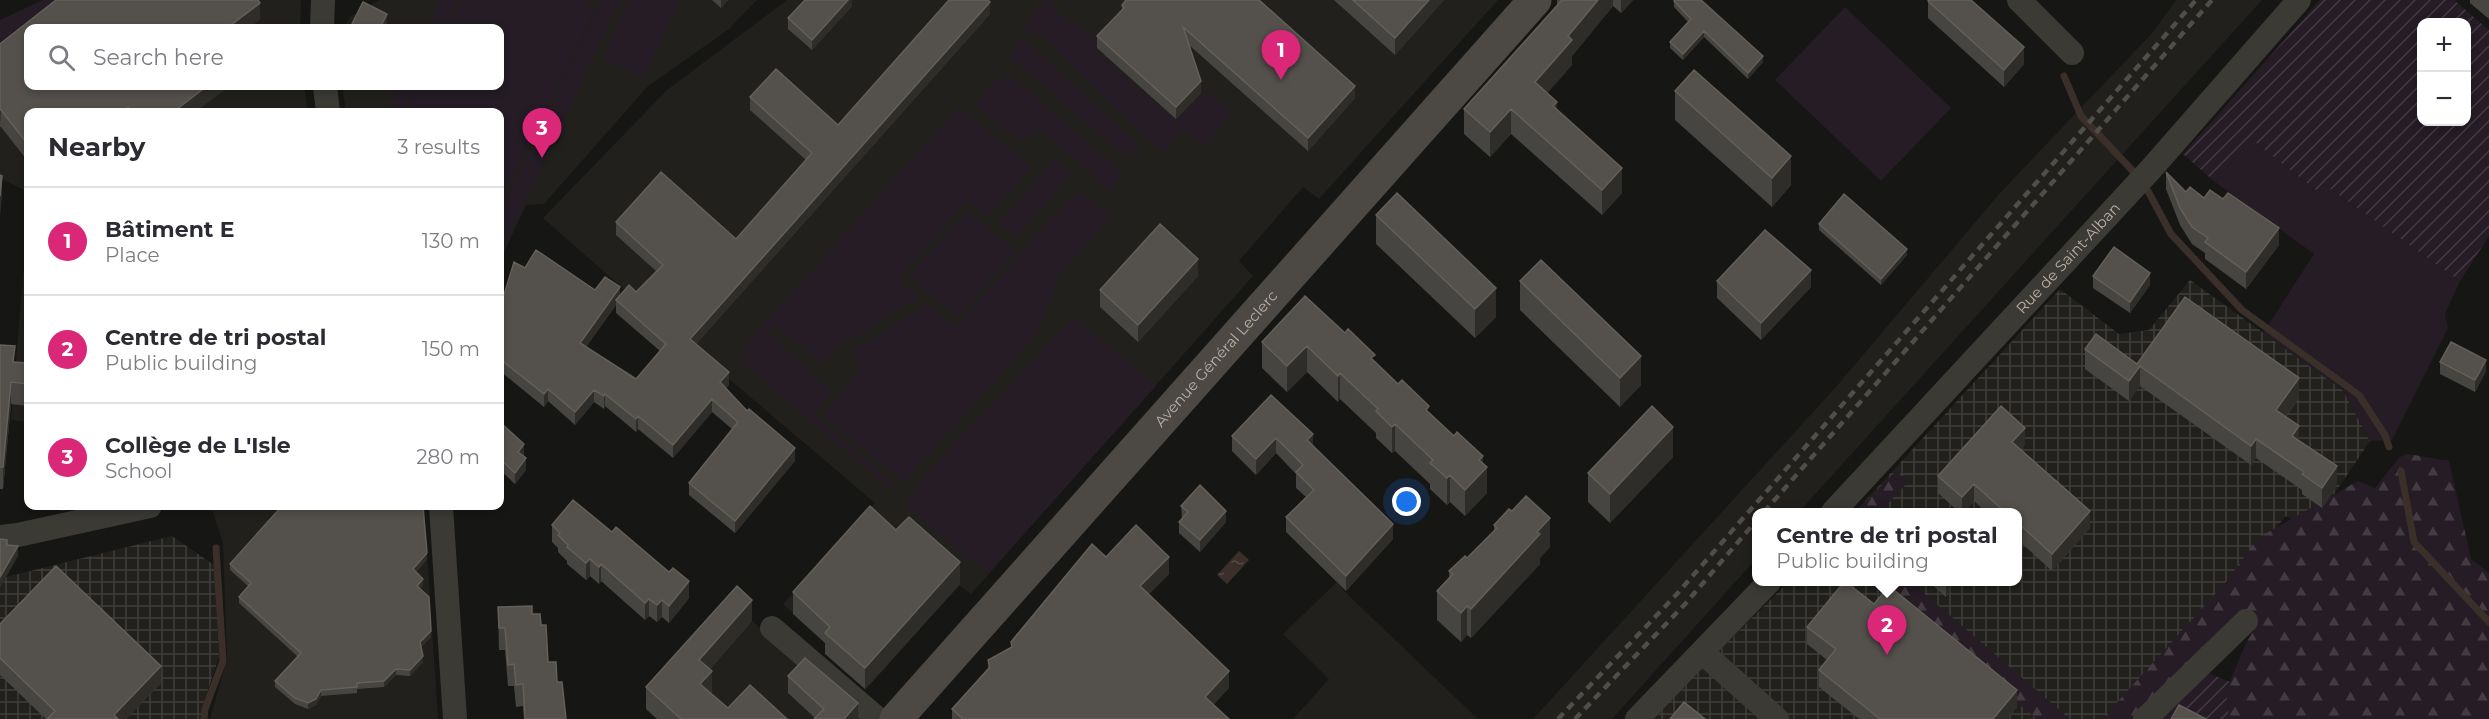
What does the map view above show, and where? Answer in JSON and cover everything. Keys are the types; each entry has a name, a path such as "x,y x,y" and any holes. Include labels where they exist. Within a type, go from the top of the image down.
{"main road":[{"name":"Avenue Général Leclerc","path":"896,719 1535,0"}],"street":[{"path":"322,24 323,0"},
{"path":"2019,0 2072,53"},
{"name":"Rue de Saint-Alban","path":"1838,508 2151,169 2299,0"},
{"path":"325,90 328,108"},
{"path":"0,537 132,510"},
{"path":"441,510 455,719"},
{"path":"1637,719 1765,586"},
{"path":"2145,719 2246,621"},
{"path":"772,628 878,719"},
{"path":"1703,653 1777,719"}],"shaded area":[{"path":"78,0 301,0 300,24 47,24"},
{"path":"379,0 757,0 729,29 647,87 544,204 526,205 504,252 504,108 345,108 343,90 504,90 504,24 346,24 350,17"},
{"path":"787,0 1498,0 1319,199 1303,187 1239,261 1253,276 971,594 959,585 870,685 783,604 875,503 543,218 667,90"},
{"path":"2176,0 2262,0 1803,508 1752,508 1752,563 1612,719 1533,719 1835,388 2000,193 2153,32"},
{"path":"0,61 24,82 24,90 305,90 307,108 24,108 24,190 0,178"},
{"path":"24,266 24,422 11,420"},
{"path":"2190,280 2343,390 2370,441 2310,530 2286,516 2115,719 1651,719 1784,586 2022,586 2022,508 1859,508 2060,289 2119,334 2149,330"},
{"path":"212,510 424,510 438,719 210,719 227,659 223,543"},
{"path":"172,536 214,565 219,657 202,708 201,719 0,719 0,588 6,577"},
{"path":"1337,582 1478,719 1293,719 1329,679 1283,634"},
{"path":"737,608 863,717 862,719 657,719 646,709"}],"green space":[{"path":"43,0 78,0 35,24 24,24 24,33 0,61 0,20"},
{"path":"441,0 457,0 445,24 429,24"},
{"path":"460,0 583,0 597,7 508,187 504,185 504,108 407,108 416,90 504,90 504,24 448,24"},
{"path":"602,0 620,0 504,247 504,201"},
{"path":"629,0 679,0 644,78 602,59"},
{"path":"1046,0 1055,0 1051,5 1063,17 1102,42 1095,50 1175,121 1205,91 1231,113 1205,145 1184,129 1163,152 1118,111 1041,34 1031,35 1022,28"},
{"path":"2320,0 2454,0 2489,30 2489,236 2460,281 2323,184 2317,191 2251,139 2215,182 2183,154"},
{"path":"1845,7 1951,108 1881,181 1775,80"},
{"path":"1023,38 1140,147 1133,155 1121,152 1009,56"},
{"path":"1004,77 1013,78 1122,173 1110,189 1038,128 1024,141 1007,133 976,104 995,81"},
{"path":"398,90 413,90 404,108 389,108"},
{"path":"959,107 1031,167 988,216 968,200 900,277 901,283 919,297 835,349 822,363 776,325 768,333 833,393 814,415 896,486 887,486 747,366 744,358 746,344"},
{"path":"2251,139 2317,191 2323,184 2460,281 2445,314 2448,328 2392,440 2370,441 2343,390 2263,333 2314,254 2215,182"},
{"path":"1056,159 1072,173 1015,237 999,223"},
{"path":"1080,192 1110,217 1058,276 1037,333 904,482 823,416 861,370 853,348 885,332 927,304 956,327 1048,222"},
{"path":"968,210 1016,252 957,318 909,276"},
{"path":"1074,318 1156,386 989,573 974,560 972,563 910,508 908,499 932,467"},
{"path":"2408,454 2449,461 2471,559 2489,573 2489,719 2229,719 2226,691 2246,643 2258,624 2248,612 2135,719 2102,719 2226,582 2258,538 2358,481 2375,488 2400,457"},
{"path":"1896,471 1909,478 1908,482 1884,508 1859,508"},
{"path":"1885,586 1916,586 2070,719 2037,719 1914,620"},
{"path":"2206,672 2230,682 2226,691 2229,719 2155,719"}],"water":[{"path":"1239,551 1249,560 1227,584 1217,575"}],"building":[{"path":"56,0 258,0 260,3 232,24 25,24"},
{"path":"805,0 848,0 812,40 788,18"},
{"path":"949,0 988,0 990,2 690,339 729,372 720,382 747,411 749,409 795,448 735,521 689,483 738,422 712,399 673,445 638,416 636,419 605,394 604,396 594,390 575,412 548,389 544,394 504,362 504,295 514,262 525,268 536,250 595,290 605,277 620,287 580,343 636,379 666,344 616,300 629,285 636,292 663,265 616,222 661,172 736,239 812,153 750,97 776,69 838,125"},
{"path":"1126,0 1259,0 1355,86 1308,138 1183,27 1201,81 1176,107 1097,36 1124,8 1122,5"},
{"path":"1353,0 1429,0 1395,38"},
{"path":"1562,0 1598,0 1568,36 1572,40 1535,82 1557,102 1553,106 1622,168 1602,190 1511,109 1490,132 1464,109"},
{"path":"1675,0 1701,0 1763,56 1748,73 1704,31 1683,54 1670,42 1691,19"},
{"path":"1929,0 1971,0 2024,47 2004,70"},
{"path":"363,2 387,14 382,24 352,24"},
{"path":"24,25 24,90 202,90 178,108 24,108 24,139 0,110 0,44"},
{"path":"1694,70 1791,156 1772,178 1675,91"},
{"path":"2166,172 2186,192 2190,187 2204,198 2210,190 2223,199 2228,193 2279,228 2246,272 2205,242 2208,238 2192,227 2180,208"},
{"path":"1397,193 1496,288 1475,309 1376,215"},
{"path":"1844,194 1907,249 1881,279 1819,224"},
{"path":"1160,224 1198,259 1138,325 1100,290"},
{"path":"1765,230 1811,270 1761,323 1717,281"},
{"path":"2114,247 2150,273 2130,302 2093,276"},
{"path":"1541,260 1641,356 1620,378 1520,281"},
{"path":"1305,296 1345,333 1348,329 1375,355 1371,358 1398,384 1402,380 1429,406 1426,410 1454,436 1457,432 1483,456 1479,460 1487,467 1465,490 1450,475 1447,478 1430,463 1433,460 1395,424 1392,427 1376,411 1378,409 1340,373 1338,376 1307,346 1287,366 1262,342"},
{"path":"2185,297 2299,378 2276,410 2299,426 2292,436 2337,466 2322,488 2302,474 2304,472 2256,439 2251,446 2140,366 2129,381 2085,349 2096,334 2137,364"},
{"path":"2451,342 2486,360 2475,380 2440,362"},
{"path":"0,345 15,346 13,362 24,363 24,384 11,382 3,467 0,467"},
{"path":"1271,395 1313,434 1307,440 1393,524 1346,576 1286,517 1314,490 1296,472 1303,465 1276,438 1256,459 1232,436"},
{"path":"1652,406 1673,427 1610,494 1588,473"},
{"path":"2001,406 2025,428 2012,442 2090,511 2052,554 2022,527 2022,508 2000,508 1974,484 1962,497 1938,476"},
{"path":"504,426 524,444 518,452 526,458 515,473 504,463"},
{"path":"1200,485 1226,511 1200,540 1179,522 1188,512 1181,506"},
{"path":"1526,496 1550,518 1537,532 1540,534 1471,609 1467,606 1461,613 1437,591 1453,574 1449,571 1465,556 1467,558 1497,528 1494,525 1509,509 1512,511"},
{"path":"573,500 612,532 616,527 669,572 673,568 689,581 669,606 662,600 657,605 649,599 645,603 601,564 599,567 590,559 586,563 567,547 568,545 558,535 560,533 552,525"},
{"path":"870,506 896,530 909,517 960,562 865,668 825,633 830,627 793,592"},
{"path":"278,510 423,510 427,553 413,569 423,579 417,586 429,597 431,631 420,642 423,656 410,670 396,669 384,681 357,683 357,687 321,690 316,699 308,703 295,698 275,681 301,653 239,597 251,583 230,564"},
{"path":"1136,525 1169,557 1140,586 1229,671 1205,697 1229,719 963,719 952,709 990,667 988,660 1012,647 1011,642 1092,544 1106,557"},
{"path":"0,539 7,540 7,545 18,546 0,577"},
{"path":"56,566 161,666 114,715 118,719 47,719 55,711 0,658 0,624"},
{"path":"737,586 752,600 699,660 712,671 700,684 728,708 750,685 787,719 681,719 646,687"},
{"path":"1841,586 1851,586 1874,604 1889,586 2017,690 1993,719 1880,719 1819,670 1836,649 1807,627"},
{"path":"532,606 532,614 540,614 541,625 546,625 548,662 556,662 557,682 562,682 566,719 525,719 523,684 516,685 514,664 508,665 505,628 499,628 498,607"},
{"path":"805,658 858,703 844,719 814,719 824,709 788,676"},
{"path":"1684,702 1705,719 1670,719"},
{"path":"2179,705 2206,719 2171,719"}],"waterway":[{"path":"2064,76 2081,116 2131,169 2148,191 2171,234 2242,310 2359,395 2385,435 2389,447"},
{"path":"2401,471 2414,542 2489,622"},
{"path":"204,719 205,709 223,661 216,548"}],"railway":[{"path":"1752,508 2196,0"},
{"path":"1768,508 2212,0"},
{"path":"1558,719 1676,595 1752,508"},
{"path":"1575,719 1686,603 1752,526"}],"place":[{"name":"Bâtiment E","path":"1281,80"},
{"name":"Collège de L'Isle","path":"542,158"},
{"name":"Centre de tri postal","path":"1887,655"}]}
